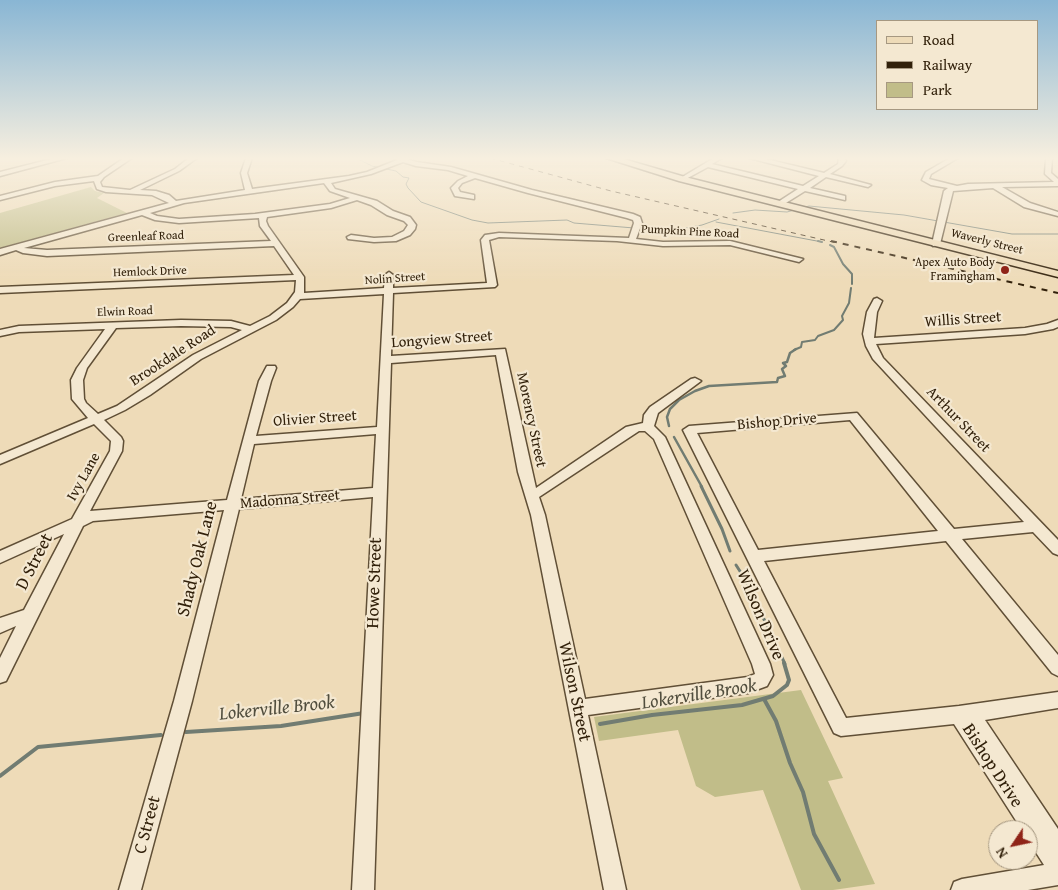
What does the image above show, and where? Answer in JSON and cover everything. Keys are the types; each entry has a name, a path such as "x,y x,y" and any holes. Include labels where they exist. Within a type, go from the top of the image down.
{"main road":[{"name":"Waverly Street","path":"763,200 1058,274"}],"street":[{"path":"168,200 175,203"},
{"path":"0,252 175,203 196,200"},
{"path":"143,212 155,218 179,221 264,216 330,206 351,200"},
{"path":"351,237 367,240 387,240 403,236 412,227 412,223 407,220 392,214 374,203 362,200"},
{"path":"563,200 626,214 637,219 635,233"},
{"path":"781,204 787,200"},
{"path":"936,244 946,200"},
{"path":"1018,200 1027,205 1058,214"},
{"path":"264,216 263,223 300,277 302,288 298,296"},
{"name":"Pumpkin Pine Road","path":"492,285 485,242 488,237 635,233 663,244 730,243 799,259"},
{"name":"Greenleaf Road","path":"16,247 23,251 46,253 261,246 277,243"},
{"name":"Howe Street","path":"363,890 389,275"},
{"name":"Hemlock Drive","path":"0,290 300,277"},
{"name":"Nolin Street","path":"298,296 492,285"},
{"name":"Brookdale Road","path":"0,460 95,420 139,398 197,357 279,314 298,296"},
{"path":"869,341 869,322 877,301"},
{"name":"Elwin Road","path":"0,333 19,329 212,322 238,325 250,329"},
{"name":"Willis Street","path":"869,341 1025,331 1058,323"},
{"name":"Ivy Lane","path":"78,520 114,457 117,446 116,438 95,420 78,399 77,380 86,361 113,325"},
{"name":"Arthur Street","path":"869,341 878,359 893,376 1058,548"},
{"name":"Longview Street","path":"384,360 501,351"},
{"name":"Morency Street","path":"501,351 523,462 532,495"},
{"name":"Shady Oak Lane","path":"165,761 186,691 249,440 265,381 271,368"},
{"path":"532,495 541,491 630,430 638,427 648,427 650,415 654,410 695,381"},
{"name":"Bishop Drive","path":"1058,668 853,416 689,430 841,727 965,714 1058,700"},
{"name":"Wilson Drive","path":"578,708 748,685 761,680 764,675 762,664 659,437 648,427"},
{"name":"Olivier Street","path":"249,440 382,430"},
{"name":"Madonna Street","path":"0,557 78,520 98,515 379,492"},
{"name":"Wilson Street","path":"532,495 538,515 615,890"},
{"name":"D Street","path":"0,675 78,520"},
{"path":"754,556 1036,526"},
{"path":"0,626 15,619 30,616"},
{"name":"Bishop Drive","path":"965,714 1058,848"},
{"name":"Bishop Drive","path":"965,714 1058,867"},
{"name":"C Street","path":"130,890 165,761"},
{"path":"962,890 1058,874"}],"green space":[{"path":"47,200 100,200 127,213 0,248 0,213"},
{"path":"801,690 843,778 828,781 875,884 833,890 801,890 763,790 715,797 696,786 678,730 599,741 594,717"}],"waterway":[{"path":"419,200 472,220 488,223 567,220 574,223 670,231 702,225 719,219"},
{"path":"733,213 755,210 787,212 809,206 904,215 1012,234 1058,234"},
{"name":"Lokerville Brook","path":"716,222 822,242 818,241"},
{"name":"Lokerville Brook","path":"830,245 834,247 843,264 852,274 852,284"},
{"name":"Lokerville Brook","path":"795,349 801,347 802,342 815,340 818,336 834,330 843,320 842,316 849,303 851,288"},
{"name":"Lokerville Brook","path":"669,426 667,417 670,409 679,400 695,391 709,386 777,382 778,378 785,376 782,369 786,366 783,363 787,362 790,353 795,349"},
{"name":"Lokerville Brook","path":"674,437 702,487"},
{"name":"Lokerville Brook","path":"701,486 722,529 730,551"},
{"name":"Lokerville Brook","path":"736,565 745,579 785,664"},
{"name":"Lokerville Brook","path":"600,724 652,715 742,705 773,696 787,685 789,680 784,663"},
{"path":"764,699 776,721 790,763 803,792 814,834 839,880"},
{"name":"Lokerville Brook","path":"186,732 281,726 364,713"},
{"name":"Lokerville Brook","path":"0,776 38,747 161,735"}],"railway":[{"path":"648,200 837,243"},
{"path":"831,241 1058,293"}],"place":[{"name":"Apex Auto Body Framingham","path":"1005,270"}]}
